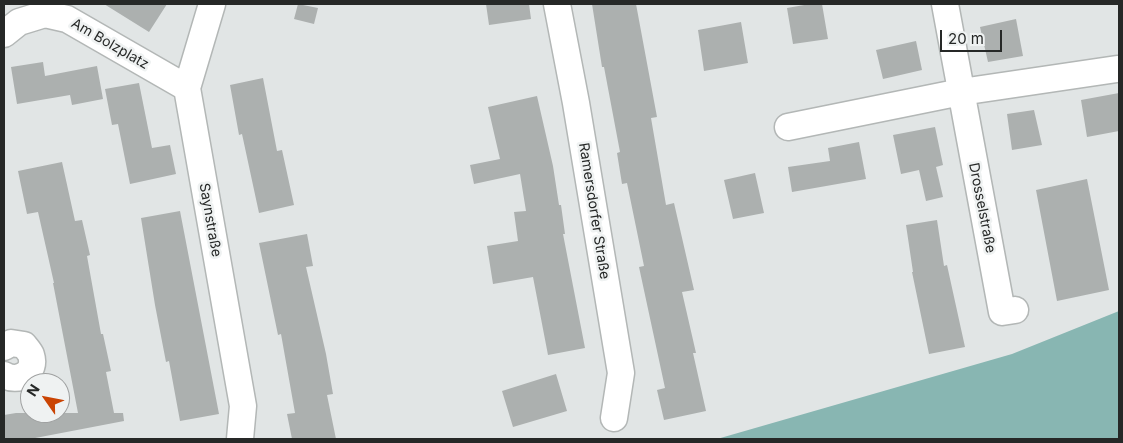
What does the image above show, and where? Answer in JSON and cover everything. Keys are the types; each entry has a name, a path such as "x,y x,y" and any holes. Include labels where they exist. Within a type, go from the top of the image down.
{"street":[{"name":"Saynstraße","path":"212,4 187,88 243,406 240,439"},
{"name":"Ramersdorfer Straße","path":"557,4 576,103 622,373 614,418"},
{"name":"Drosselstraße","path":"945,4 1002,312 1015,310"},
{"name":"Am Bolzplatz","path":"4,34 19,22 45,14 67,19 187,88"},
{"path":"788,128 960,92 1117,69"},
{"path":"4,347 11,343 24,345 31,354 32,365 28,373 21,378 15,379 4,375"}],"shaded area":[{"path":"1119,311 1119,439 717,439 1012,354"}],"building":[{"path":"104,4 167,4 149,32"},
{"path":"298,4 318,8 314,24 294,19"},
{"path":"486,4 529,4 531,19 489,25"},
{"path":"592,4 636,4 657,117 651,118 666,205 674,203 694,290 682,292 696,353 693,353 706,411 664,420 657,390 665,388 639,267 644,266 627,183 622,184 617,153 620,152 604,67 602,67"},
{"path":"822,4 828,39 793,44 787,8"},
{"path":"1016,19 1023,56 988,62 980,27"},
{"path":"741,22 748,63 704,71 698,30"},
{"path":"916,41 922,70 883,79 876,50"},
{"path":"43,62 45,76 97,66 103,99 72,105 70,95 17,104 11,67"},
{"path":"263,78 277,151 282,150 294,205 259,213 242,134 239,135 230,85"},
{"path":"139,83 152,148 170,145 176,174 130,184 118,124 112,125 105,89"},
{"path":"1119,93 1119,131 1087,137 1081,100"},
{"path":"537,96 553,166 559,205 561,205 565,234 563,234 585,348 548,355 533,277 493,284 487,246 518,241 514,212 526,211 520,174 474,184 470,165 500,159 488,107"},
{"path":"1034,110 1042,145 1012,150 1007,114"},
{"path":"935,127 943,165 936,167 943,197 926,201 919,170 901,174 893,135"},
{"path":"859,142 866,179 792,192 788,167 830,161 828,148"},
{"path":"62,162 75,221 82,220 90,255 87,256 101,334 103,334 111,371 106,372 114,413 123,413 124,421 30,439 4,439 4,415 20,413 20,423 70,423 70,413 78,413 54,283 38,212 27,214 18,171"},
{"path":"755,173 764,213 733,219 724,180"},
{"path":"1087,179 1109,290 1057,301 1036,190"},
{"path":"180,211 219,414 180,421 169,361 166,362 155,305 141,218"},
{"path":"937,220 944,266 947,265 965,347 929,354 912,272 906,225"},
{"path":"307,234 313,266 306,267 333,394 327,395 336,439 292,439 287,414 295,413 281,334 278,335 259,243"},
{"path":"556,374 567,411 513,427 502,391"}]}
